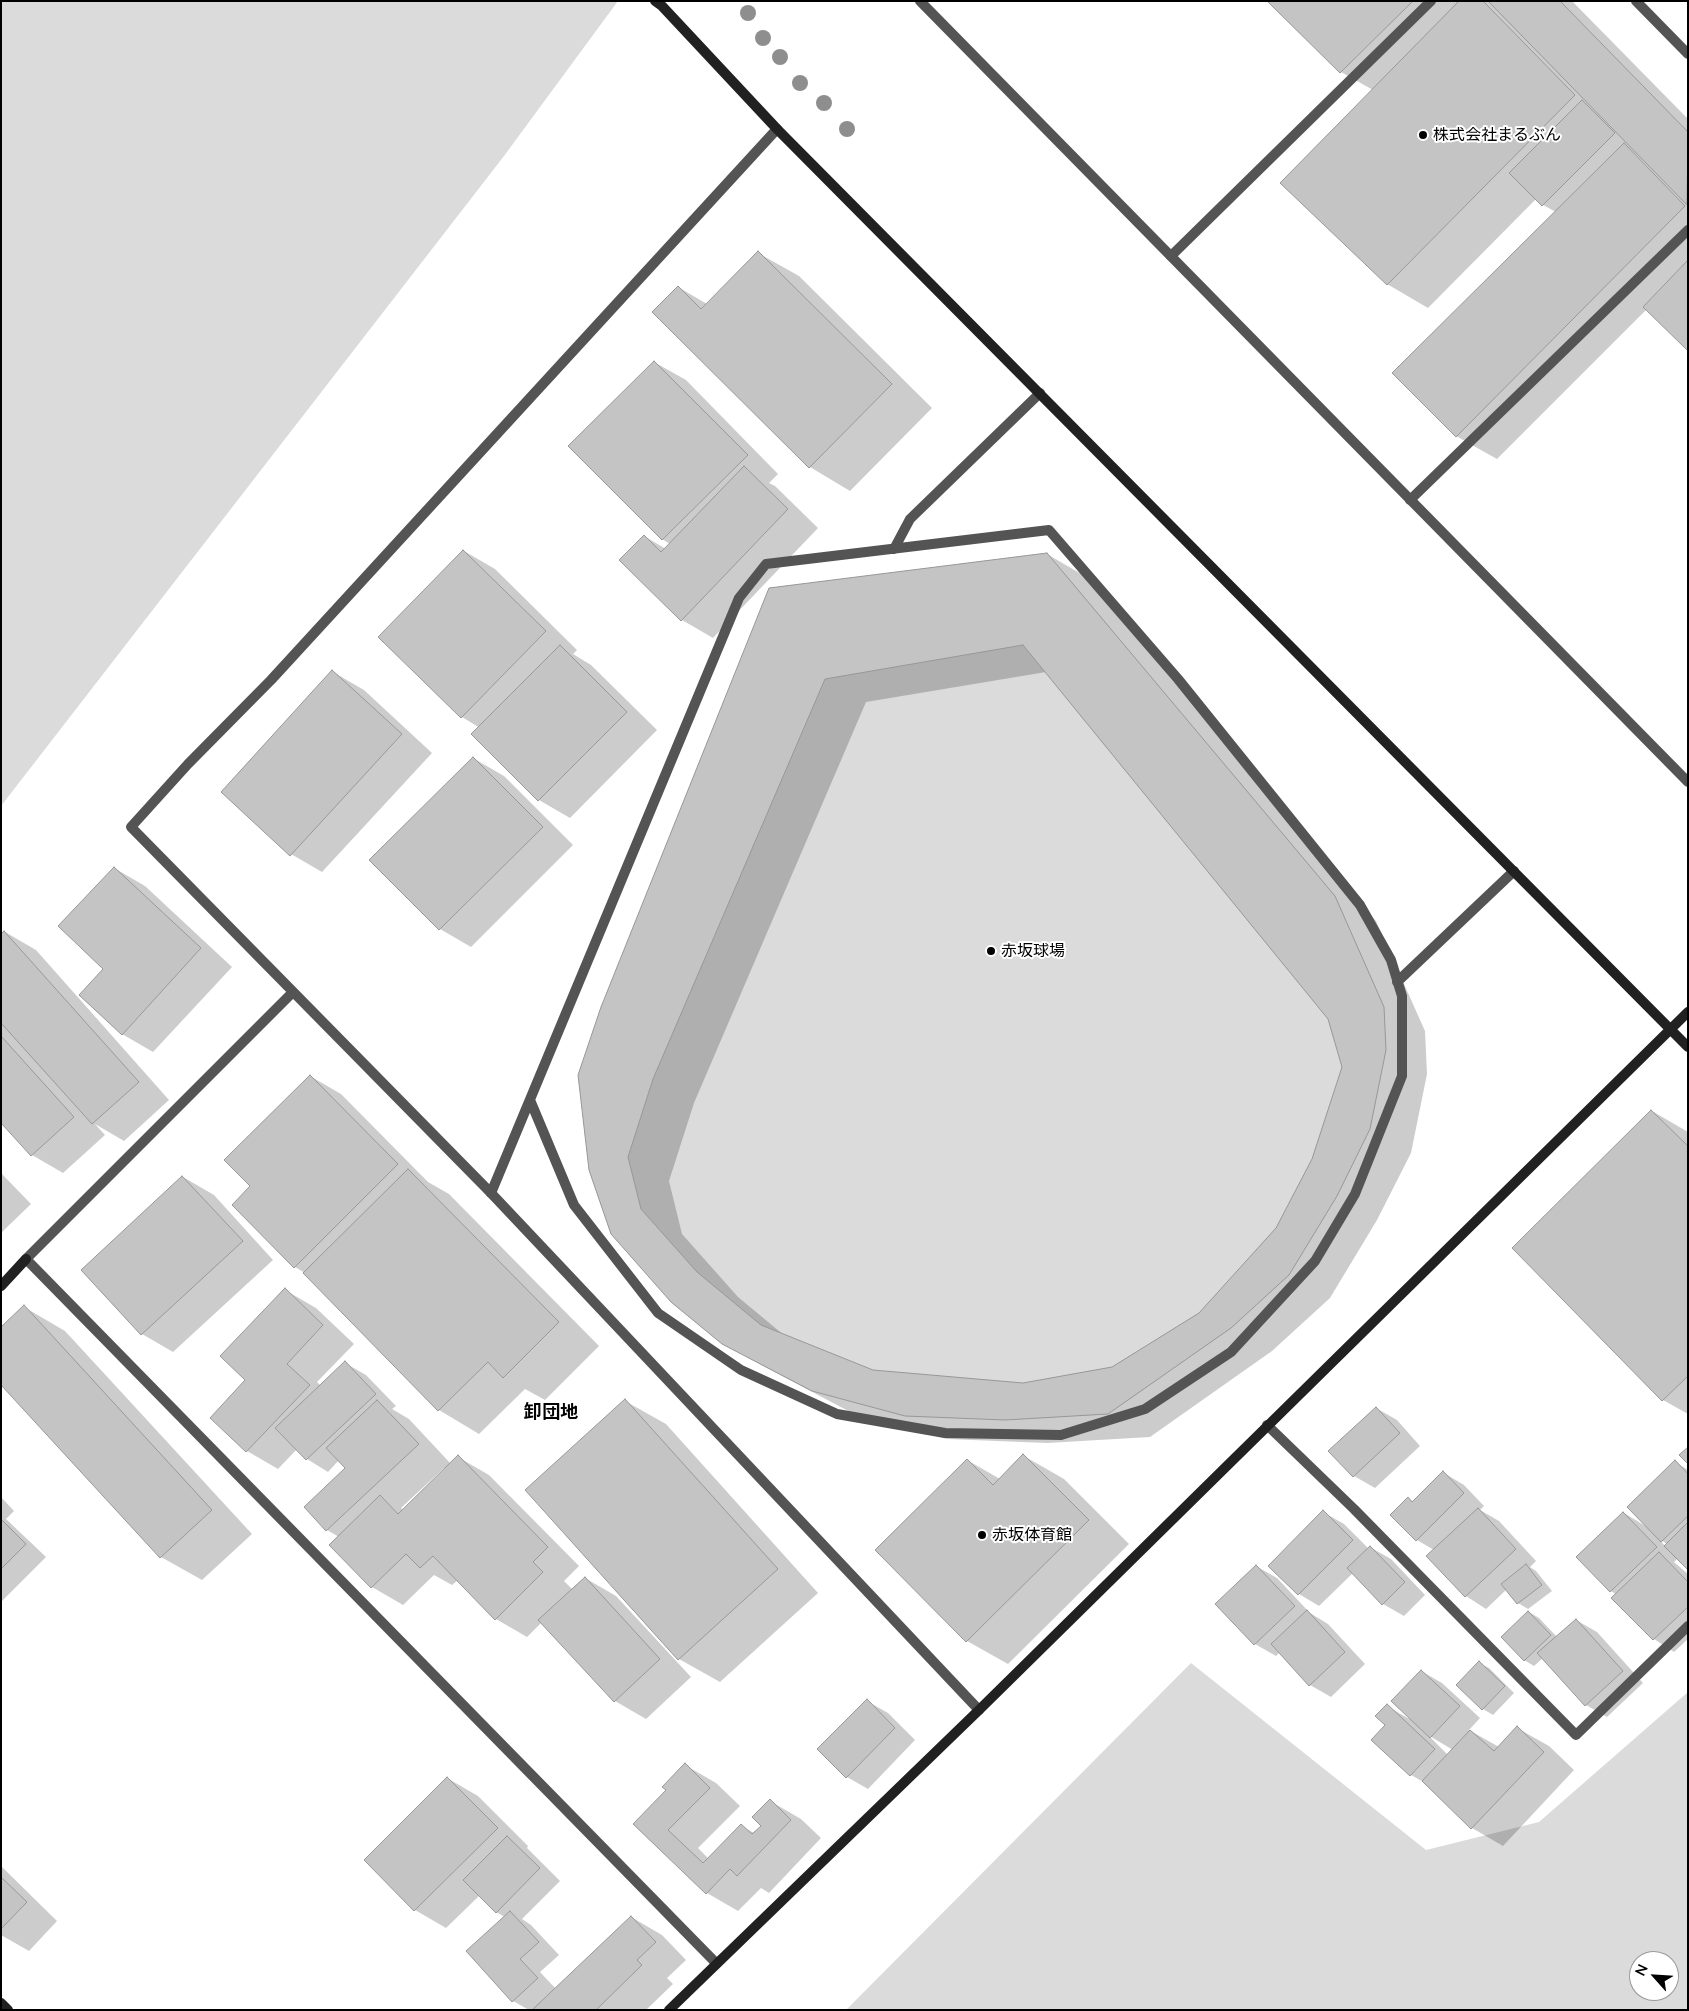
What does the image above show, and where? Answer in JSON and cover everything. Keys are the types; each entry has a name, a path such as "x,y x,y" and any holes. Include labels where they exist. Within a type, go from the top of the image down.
{"street":[{"path":"920,1 1688,782"},
{"path":"1171,256 1430,1"},
{"path":"1636,1 1688,54"},
{"path":"661,3 777,129 1688,1047"},
{"path":"777,129 271,680 188,764 131,827 292,993 491,1193 979,1710"},
{"path":"1410,500 1688,230"},
{"path":"894,549 910,519 1040,393"},
{"path":"491,1193 739,598 766,564 1049,530 1178,678 1360,905 1391,960 1402,996 1402,1076 1356,1194 1315,1261 1231,1352 1144,1409 1061,1435 945,1433 837,1414 741,1370 658,1313 574,1205 530,1100"},
{"path":"1398,982 1514,871"},
{"path":"1,1286 292,993"},
{"path":"669,2010 979,1710 1688,1012"},
{"path":"26,1259 716,1963"},
{"path":"1267,1425 1354,1509 1576,1735 1688,1626"},
{"path":"1,2003 8,2010"}],"shaded area":[{"path":"1,1 618,1 504,156 1,806"},
{"name":"赤坂球場","path":"1047,553 1335,896 1384,1007 1386,1050 1370,1129 1337,1196 1289,1275 1231,1328 1108,1414 1005,1420 905,1416 812,1391 722,1344 671,1302 611,1234 589,1170 578,1075 601,1007 769,588"},
{"path":"1191,1663 1426,1850 1539,1822 1688,1692 1688,2010 846,2010"}],"building":[{"path":"1267,1 1413,1 1340,73"},
{"path":"1459,1 1483,1 1575,95 1387,285 1280,183"},
{"path":"1488,1 1560,1 1688,132 1687,205"},
{"path":"1582,100 1615,133 1542,206 1509,173"},
{"path":"1624,143 1685,206 1456,437 1392,373"},
{"path":"758,251 892,384 809,468 652,312 678,286 701,309"},
{"path":"1688,260 1688,351 1643,307"},
{"path":"654,361 748,455 662,540 568,446"},
{"path":"744,466 788,509 681,621 619,560 644,535 661,552"},
{"path":"463,550 546,631 461,718 378,637"},
{"path":"1047,553 1335,896 1384,1007 1386,1050 1370,1129 1337,1196 1289,1275 1231,1328 1108,1414 1005,1420 905,1416 812,1391 722,1344 671,1302 611,1234 589,1170 578,1075 601,1007 769,588","holes":["1023,645 1328,1019 1342,1067 1312,1159 1276,1228 1199,1313 1112,1367 1023,1383 873,1370 761,1325 697,1272 641,1209 628,1157 653,1079 825,679"]},
{"path":"560,645 627,712 538,801 471,734"},
{"path":"332,670 402,734 290,856 221,792"},
{"path":"473,757 543,827 439,930 369,860"},
{"path":"114,867 201,948 122,1035 79,995 103,969 58,926"},
{"path":"4,931 139,1082 92,1124 1,1023 1,934"},
{"path":"1,1036 74,1117 31,1156 1,1123"},
{"path":"310,1075 398,1164 294,1268 232,1205 250,1186 224,1160"},
{"path":"1651,1110 1688,1146 1688,1376 1662,1401 1512,1248"},
{"path":"408,1169 559,1322 503,1378 488,1362 438,1411 303,1273"},
{"path":"182,1176 243,1241 141,1335 81,1270"},
{"path":"285,1288 323,1325 287,1364 310,1385 246,1452 210,1418 245,1380 220,1356"},
{"path":"24,1305 212,1510 160,1558 1,1385 1,1327"},
{"path":"345,1361 376,1394 306,1460 275,1428"},
{"path":"625,1399 778,1569 678,1660 525,1490"},
{"path":"377,1400 419,1444 326,1531 304,1507 345,1468 326,1448"},
{"path":"1376,1407 1400,1433 1353,1477 1328,1451"},
{"path":"1688,1447 1688,1464 1679,1455"},
{"name":"赤坂体育館","path":"1023,1454 1089,1520 966,1642 875,1550 967,1459 993,1485"},
{"path":"458,1455 548,1547 533,1562 543,1572 495,1620 433,1556 420,1568 406,1554 371,1588 329,1545 380,1495 398,1514"},
{"path":"1675,1460 1688,1474 1688,1516 1661,1542 1627,1507"},
{"path":"1443,1471 1464,1493 1416,1541 1390,1515 1408,1497 1412,1502"},
{"path":"1478,1508 1516,1549 1465,1597 1426,1556"},
{"path":"1323,1510 1353,1540 1298,1595 1268,1566"},
{"path":"1623,1512 1657,1547 1610,1592 1576,1557"},
{"path":"1,1519 26,1544 1,1569"},
{"path":"1688,1522 1688,1570 1664,1546"},
{"path":"1370,1546 1405,1582 1382,1605 1347,1568"},
{"path":"1659,1552 1688,1582 1688,1607 1653,1640 1611,1598"},
{"path":"1526,1564 1542,1585 1517,1604 1501,1584"},
{"path":"1256,1565 1295,1606 1254,1645 1215,1604"},
{"path":"585,1577 660,1659 614,1702 538,1620"},
{"path":"1307,1610 1345,1652 1309,1686 1271,1644"},
{"path":"1528,1611 1551,1635 1524,1661 1501,1637"},
{"path":"1576,1619 1623,1671 1585,1706 1537,1653"},
{"path":"1479,1661 1505,1686 1482,1710 1456,1685"},
{"path":"1421,1670 1460,1706 1430,1738 1391,1701"},
{"path":"867,1699 895,1728 846,1778 817,1749"},
{"path":"1387,1704 1435,1749 1410,1776 1371,1740 1385,1725 1375,1716"},
{"path":"1517,1726 1544,1752 1471,1829 1422,1781 1470,1730 1494,1751"},
{"path":"685,1763 710,1788 668,1830 703,1863 741,1824 752,1834 761,1826 752,1817 770,1799 791,1820 737,1876 730,1869 706,1894 633,1824 666,1790 662,1787"},
{"path":"447,1777 498,1828 414,1911 364,1860"},
{"path":"507,1836 540,1868 496,1913 463,1880"},
{"path":"1,1877 27,1902 1,1929"},
{"path":"510,1911 539,1942 520,1959 538,1978 512,2002 466,1951"},
{"path":"631,1916 656,1942 637,1960 642,1965 596,2010 532,2010"}],"place":[{"name":"株式会社まるぶん","path":"1423,135"},
{"name":"赤坂球場","path":"991,951"},
{"name":"赤坂体育館","path":"982,1535"}],"district":[{"name":"卸団地","path":"551,1412"}]}
